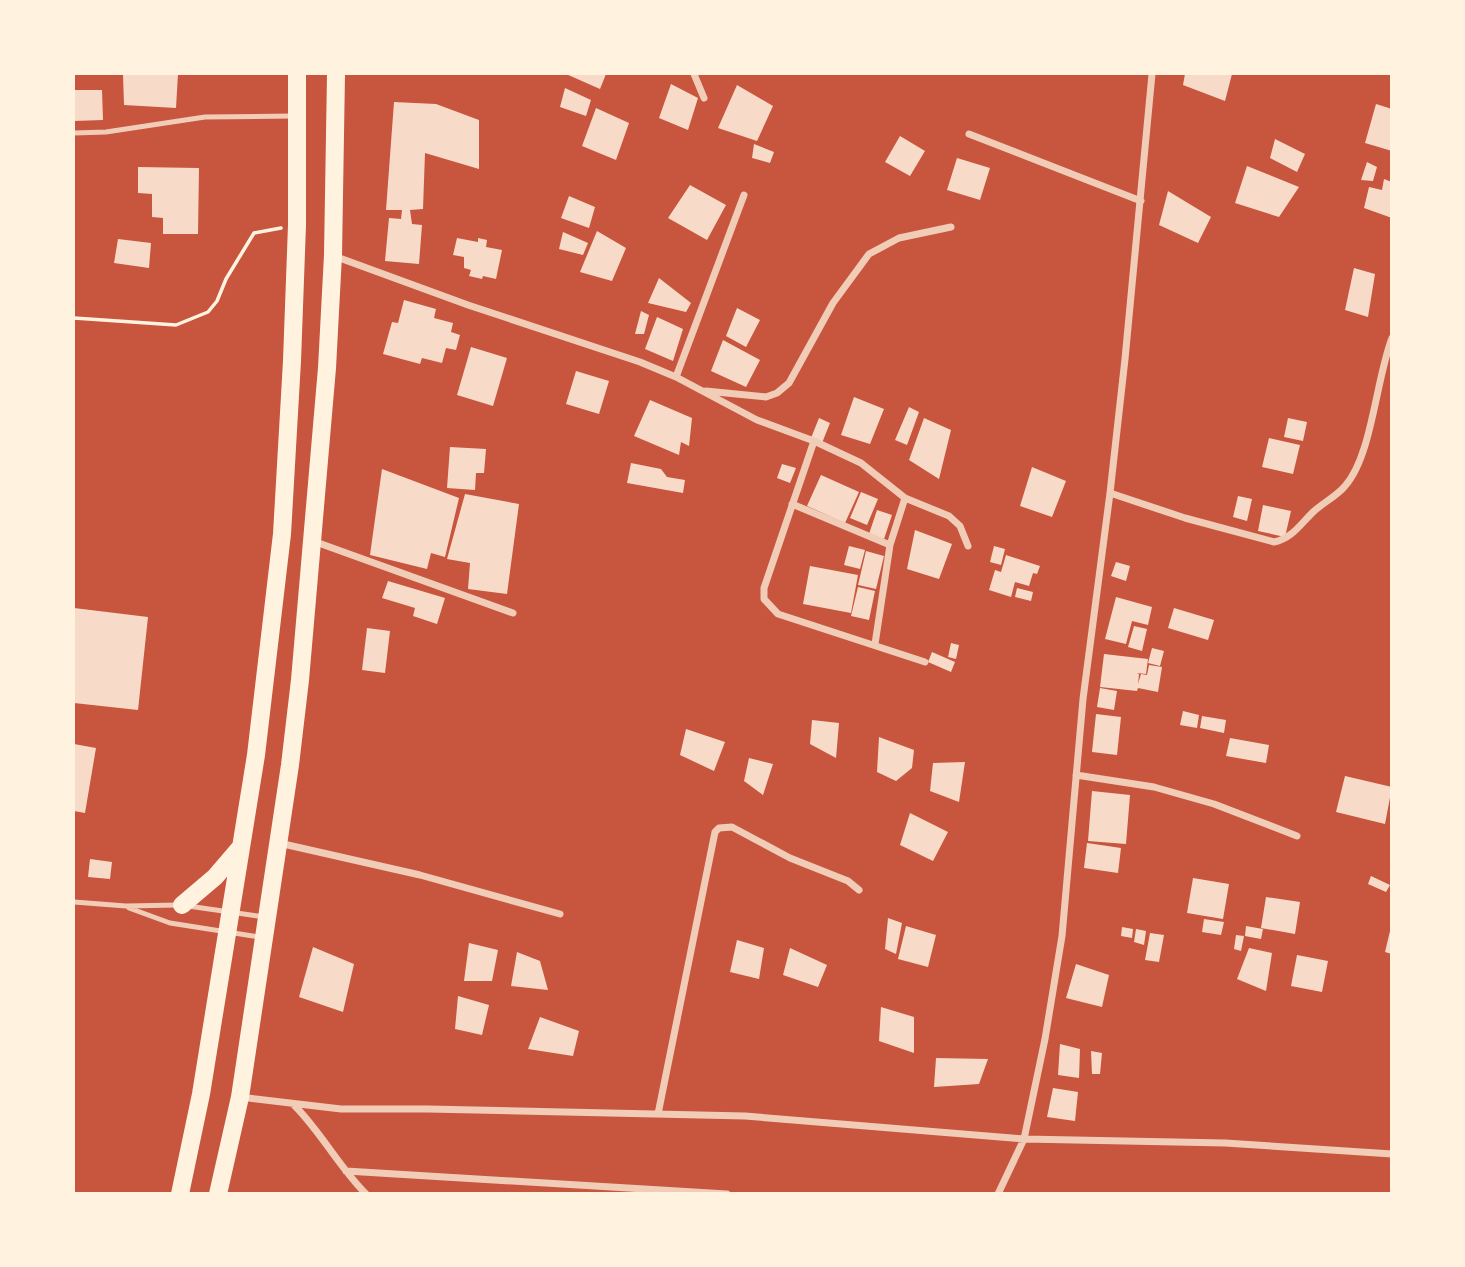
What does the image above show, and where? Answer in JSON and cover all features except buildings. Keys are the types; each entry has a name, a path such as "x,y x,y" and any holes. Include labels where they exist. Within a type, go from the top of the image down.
{"main road":[{"path":"180,1194 201,1094 256,755 282,534 297,225 297,74"},
{"path":"218,1194 240,1097 300,680 327,368 333,256 336,74"},
{"path":"182,905 215,877 241,846"}],"street":[{"path":"694,74 704,98"},
{"path":"998,1194 1024,1139 1045,1039 1062,936 1083,699 1110,493 1152,74"},
{"path":"969,135 1141,201"},
{"path":"676,377 744,195"},
{"path":"702,390 766,397 777,393 789,383 833,303 869,254 898,238 951,227"},
{"path":"333,256 640,362 676,377 757,420 814,441 861,463 905,498 949,516 960,526 968,546"},
{"path":"1110,493 1185,518 1274,542 1286,540 1314,511 1346,486 1357,470 1365,446 1384,356 1391,338"},
{"path":"814,441 764,588 764,599 778,614 925,662"},
{"path":"875,644 890,545 905,498"},
{"path":"792,504 890,545"},
{"path":"313,541 513,613"},
{"path":"1076,775 1154,787 1214,804 1297,836"},
{"path":"658,1114 715,832 719,828 732,827 790,858 848,881 859,890"},
{"path":"278,843 419,875 560,914"},
{"path":"240,1097 341,1109 758,1117 1024,1139 1225,1143 1391,1154"},
{"path":"293,1104 313,1124 366,1194"},
{"path":"346,1171 727,1194"}],"lane":[{"path":"74,133 106,132 205,117 298,116"},
{"path":"74,902 126,906 182,905 266,917"},
{"path":"126,906 170,923 264,938"}],"path":[{"path":"74,318 176,325 208,312 217,301 226,279 254,233 297,225"}]}
